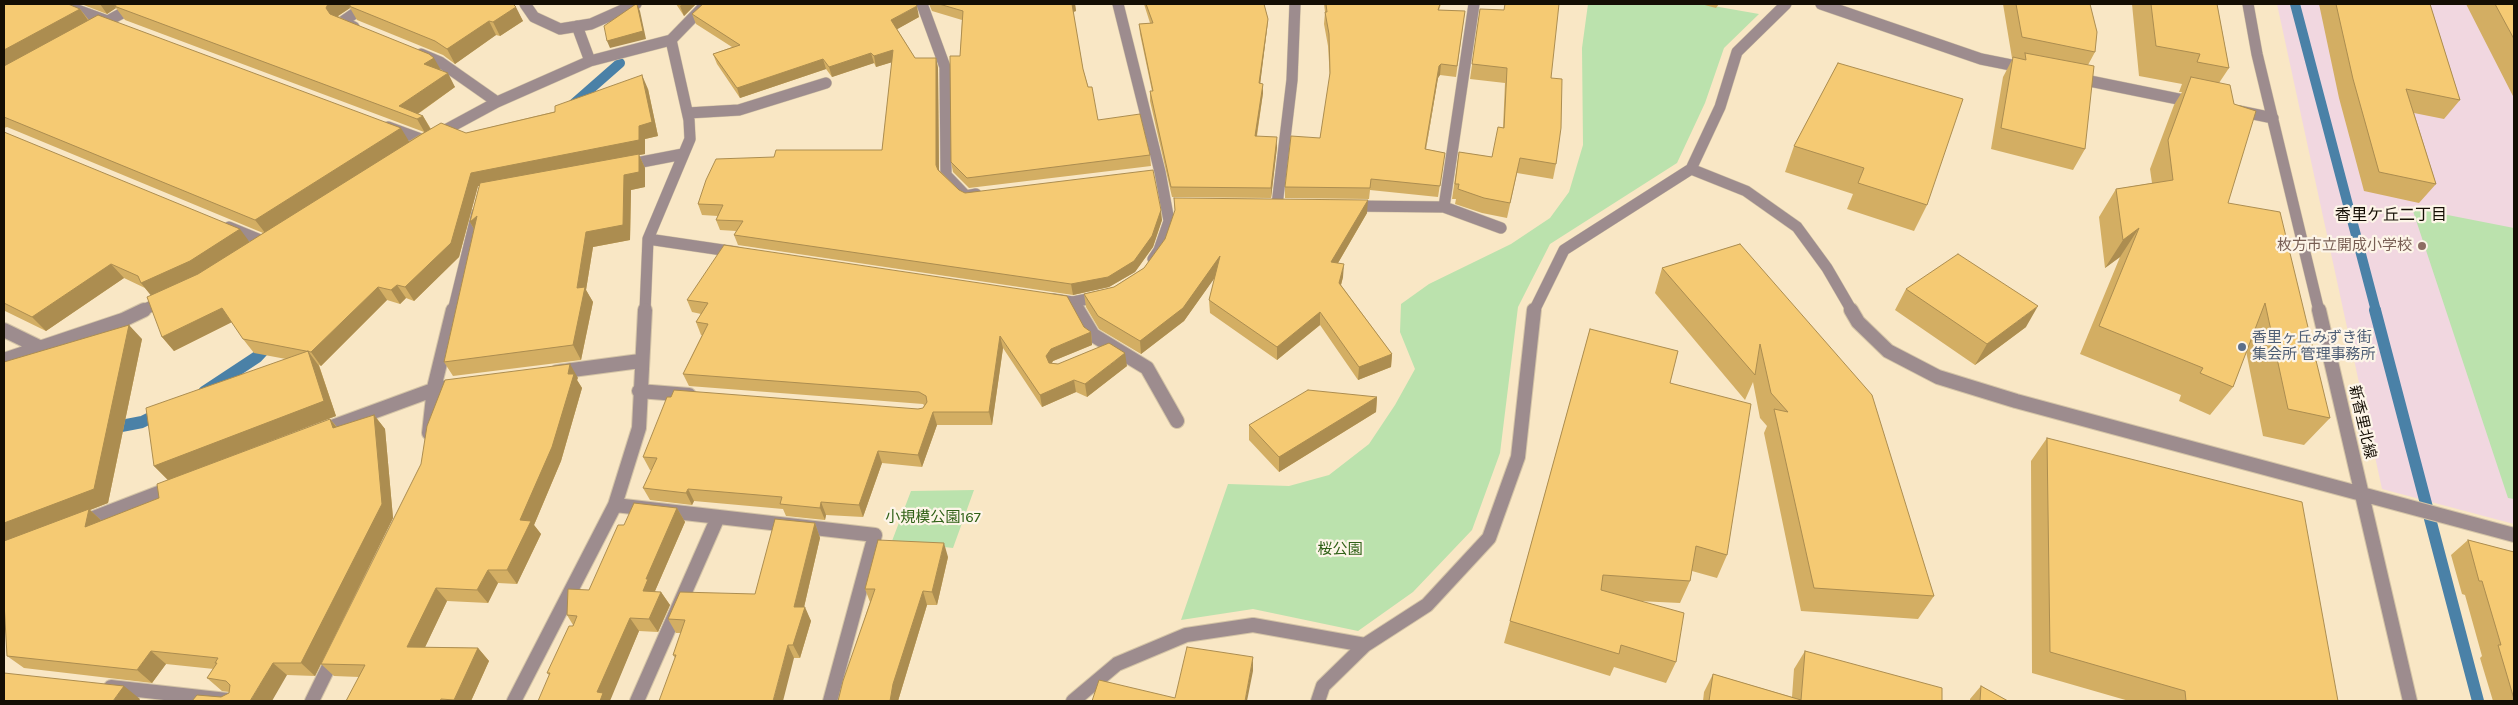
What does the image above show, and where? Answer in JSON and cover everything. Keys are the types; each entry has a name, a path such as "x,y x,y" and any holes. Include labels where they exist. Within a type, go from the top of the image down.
{"street":[{"path":"61,4 126,28"},
{"path":"90,31 138,4"},
{"path":"368,4 342,22 369,33"},
{"path":"525,4 534,17 560,29 592,24 636,4"},
{"path":"380,124 422,144 497,102 590,60 671,40 706,4"},
{"path":"922,4 945,67 946,176 966,196 986,193"},
{"path":"1118,4 1155,172 1170,204 1169,221 1159,250 1145,270"},
{"path":"1277,205 1292,80 1295,4"},
{"path":"1444,207 1474,4"},
{"path":"1318,701 1323,686 1365,645 1427,605 1489,538 1518,457 1534,311 1564,250 1691,169 1720,107 1737,52 1786,4"},
{"path":"1822,4 1981,59 2039,71"},
{"name":"新香里北線","path":"2248,4 2410,701"},
{"path":"577,26 590,60"},
{"path":"514,701 615,505 638,428 640,361 648,239 690,139 688,113 671,40"},
{"path":"413,51 440,62 497,102"},
{"path":"2068,77 2205,104"},
{"path":"688,113 739,110 826,83"},
{"path":"2224,108 2273,118"},
{"path":"616,167 683,154"},
{"path":"1691,169 1746,191 1797,227 1827,268 1858,322 1888,351 1938,377 2016,401 2514,535"},
{"path":"427,446 434,388 480,201"},
{"path":"1336,206 1444,207 1501,228"},
{"path":"214,221 272,241 252,253"},
{"path":"648,239 745,254"},
{"path":"4,360 123,320 178,294"},
{"path":"1044,298 1074,302 1112,294"},
{"path":"1074,302 1093,335 1147,368 1177,421"},
{"path":"4,330 41,348"},
{"path":"1093,354 1112,346"},
{"path":"542,374 640,361"},
{"path":"306,437 434,388 454,386"},
{"path":"639,391 698,396"},
{"path":"68,528 187,483"},
{"path":"615,505 875,534 830,701"},
{"path":"637,701 718,516"},
{"path":"1073,701 1117,664 1186,635 1253,625 1365,645"},
{"path":"312,701 342,640"},
{"path":"100,686 236,701"}],"shaded area":[{"name":"枚方市立開成小学校","path":"2277,4 2514,4 2514,524 2382,489"}],"green space":[{"name":"桜公園","path":"1588,4 1702,4 1759,14 1724,48 1705,103 1677,163 1550,244 1518,307 1500,453 1472,530 1413,592 1358,631 1253,609 1181,620 1228,484 1289,486 1329,475 1369,444 1395,405 1415,369 1400,332 1401,304 1429,284 1511,244 1550,218 1569,192 1583,145 1582,48"},
{"path":"2412,208 2514,228 2514,499 2508,498"},
{"name":"小規模公園167","path":"974,490 953,548 892,541 911,491"}],"building":[{"path":"4,4 68,4 80,9 4,50"},
{"path":"118,4 328,4 326,8 330,14 429,54 434,58 424,64 448,73 399,106 423,116 417,119 114,6"},
{"path":"352,4 513,4 516,7 493,22 489,21 447,49 435,41 349,6"},
{"path":"636,4 643,31 607,41 604,26"},
{"path":"703,4 916,4 917,6 891,20 915,58 936,58 936,165 938,170 959,190 965,193 1153,170 1161,210 1152,236 1134,261 1108,277 1071,284 734,235 743,221 716,220 723,205 698,204 716,159 774,157 776,150 882,150 893,50 874,56 871,53 829,67 823,59 737,88 713,54 740,45 692,14"},
{"path":"939,4 1072,4 1083,69 1088,87 1092,87 1098,120 1140,114 1150,155 967,178 951,162 950,56 960,56 963,11"},
{"path":"1146,4 1264,4 1268,19 1259,83 1263,84 1255,136 1277,137 1271,188 1171,187 1150,91 1153,91 1139,24 1153,23"},
{"path":"1326,4 1440,4 1438,10 1465,11 1457,66 1441,64 1439,66 1425,149 1445,153 1440,186 1371,179 1370,188 1285,187 1291,136 1320,138 1330,73"},
{"path":"1505,4 1559,4 1551,78 1562,79 1561,128 1556,164 1520,158 1510,203 1484,198 1458,189 1459,184 1455,184 1459,152 1492,157 1498,127 1504,128 1507,68 1472,64 1480,9 1504,10"},
{"path":"2016,4 2090,4 2097,32 2095,52 2022,37"},
{"path":"2151,4 2217,4 2229,68 2197,62 2200,54 2156,46"},
{"path":"2336,4 2430,4 2460,100 2406,89 2436,184 2379,172 2353,79"},
{"path":"2495,4 2514,4 2514,39"},
{"path":"98,15 401,128 255,220 4,117 4,66"},
{"path":"2025,53 2094,66 2085,149 2001,128 2013,57 2026,60"},
{"path":"1838,63 1963,99 1927,205 1858,183 1864,168 1794,146"},
{"path":"642,75 652,122 639,126 639,140 471,173 451,243 405,287 397,285 391,290 378,287 311,352 243,339 222,308 162,337 147,297 198,274 441,123 466,133 555,112 555,106"},
{"path":"2191,77 2230,85 2234,104 2256,111 2228,203 2280,212 2330,418 2288,409 2265,303 2233,387 2200,373 2203,368 2099,326 2139,228 2123,240 2116,189 2173,180 2168,140"},
{"path":"4,132 240,229 190,261 141,283 138,276 111,264 32,317 4,303"},
{"path":"639,154 639,172 624,175 623,225 586,232 577,288 585,287 573,345 444,362 477,216 470,222 480,183"},
{"path":"1174,198 1368,200 1331,262 1344,264 1339,283 1392,354 1359,367 1320,312 1277,347 1209,300 1220,256 1183,308 1140,341 1098,316 1084,294 1114,287 1144,268 1165,239 1175,210"},
{"path":"1740,244 1872,395 1934,596 1814,588 1774,409 1788,412 1771,393 1760,344 1755,375 1662,268"},
{"path":"724,245 1067,296 1084,327 1091,332 1051,349 1046,356 1049,363 1058,364 1109,343 1125,353 1085,384 1074,380 1040,395 1000,336 989,412 933,412 918,455 878,451 859,505 821,502 820,508 780,504 782,497 688,489 686,493 643,488 657,458 643,457 667,397 671,397 674,390 918,409 923,408 927,402 926,396 919,392 683,374 708,324 696,322 708,303 687,300"},
{"path":"1958,254 2038,306 1987,344 1906,289"},
{"path":"129,325 94,489 4,523 4,362"},
{"path":"1590,329 1678,351 1670,383 1751,404 1727,555 1696,546 1690,581 1603,575 1601,590 1684,613 1676,662 1621,645 1619,654 1510,621"},
{"path":"308,351 324,401 154,466 146,408"},
{"path":"570,364 568,374 574,374 552,447 520,520 531,521 507,570 488,570 477,590 436,588 407,647 478,648 454,700 346,701 365,665 321,664 421,464 427,426 445,380"},
{"path":"1308,390 1377,397 1279,457 1249,425"},
{"path":"374,415 382,504 301,663 273,663 250,701 192,701 197,695 221,697 229,693 230,685 226,681 207,678 217,663 215,663 218,658 151,651 137,670 7,656 4,602 4,541 89,509 85,527 159,498 157,484 330,419 333,428"},
{"path":"2047,438 2302,502 2338,701 2186,701 2185,691 2050,652"},
{"path":"634,503 677,508 646,579 648,579 643,591 661,592 649,619 630,618 597,692 603,693 600,701 538,701 550,673 547,673 569,626 573,626 577,616 567,615 568,589 589,590 618,525 624,525"},
{"path":"775,519 815,523 794,607 805,607 793,645 788,645 773,701 659,701 676,655 673,655 685,620 668,619 680,592 755,594"},
{"path":"878,540 944,543 932,592 923,591 893,684 890,701 838,701 843,681 875,589 865,589"},
{"path":"2468,540 2514,552 2514,699 2498,645 2501,645 2482,581 2479,581"},
{"path":"1187,647 1253,657 1245,701 1092,701 1099,680 1175,698"},
{"path":"1805,651 1942,688 1942,701 1709,701 1713,674 1801,700"},
{"path":"4,673 124,686 113,701 4,701"},
{"path":"1981,686 2008,701 1980,701"}],"waterway":[{"path":"2295,4 2376,311"},
{"path":"571,106 620,63"},
{"path":"2375,310 2478,701"},
{"path":"204,392 257,357 269,344"},
{"path":"111,428 142,422 160,413"}],"place":[{"name":"枚方市立開成小学校","path":"2422,246"},
{"name":"香里ヶ丘みずき街 集会所 管理事務所","path":"2242,347"}],"district":[{"name":"香里ケ丘二丁目","path":"2391,215"}]}
